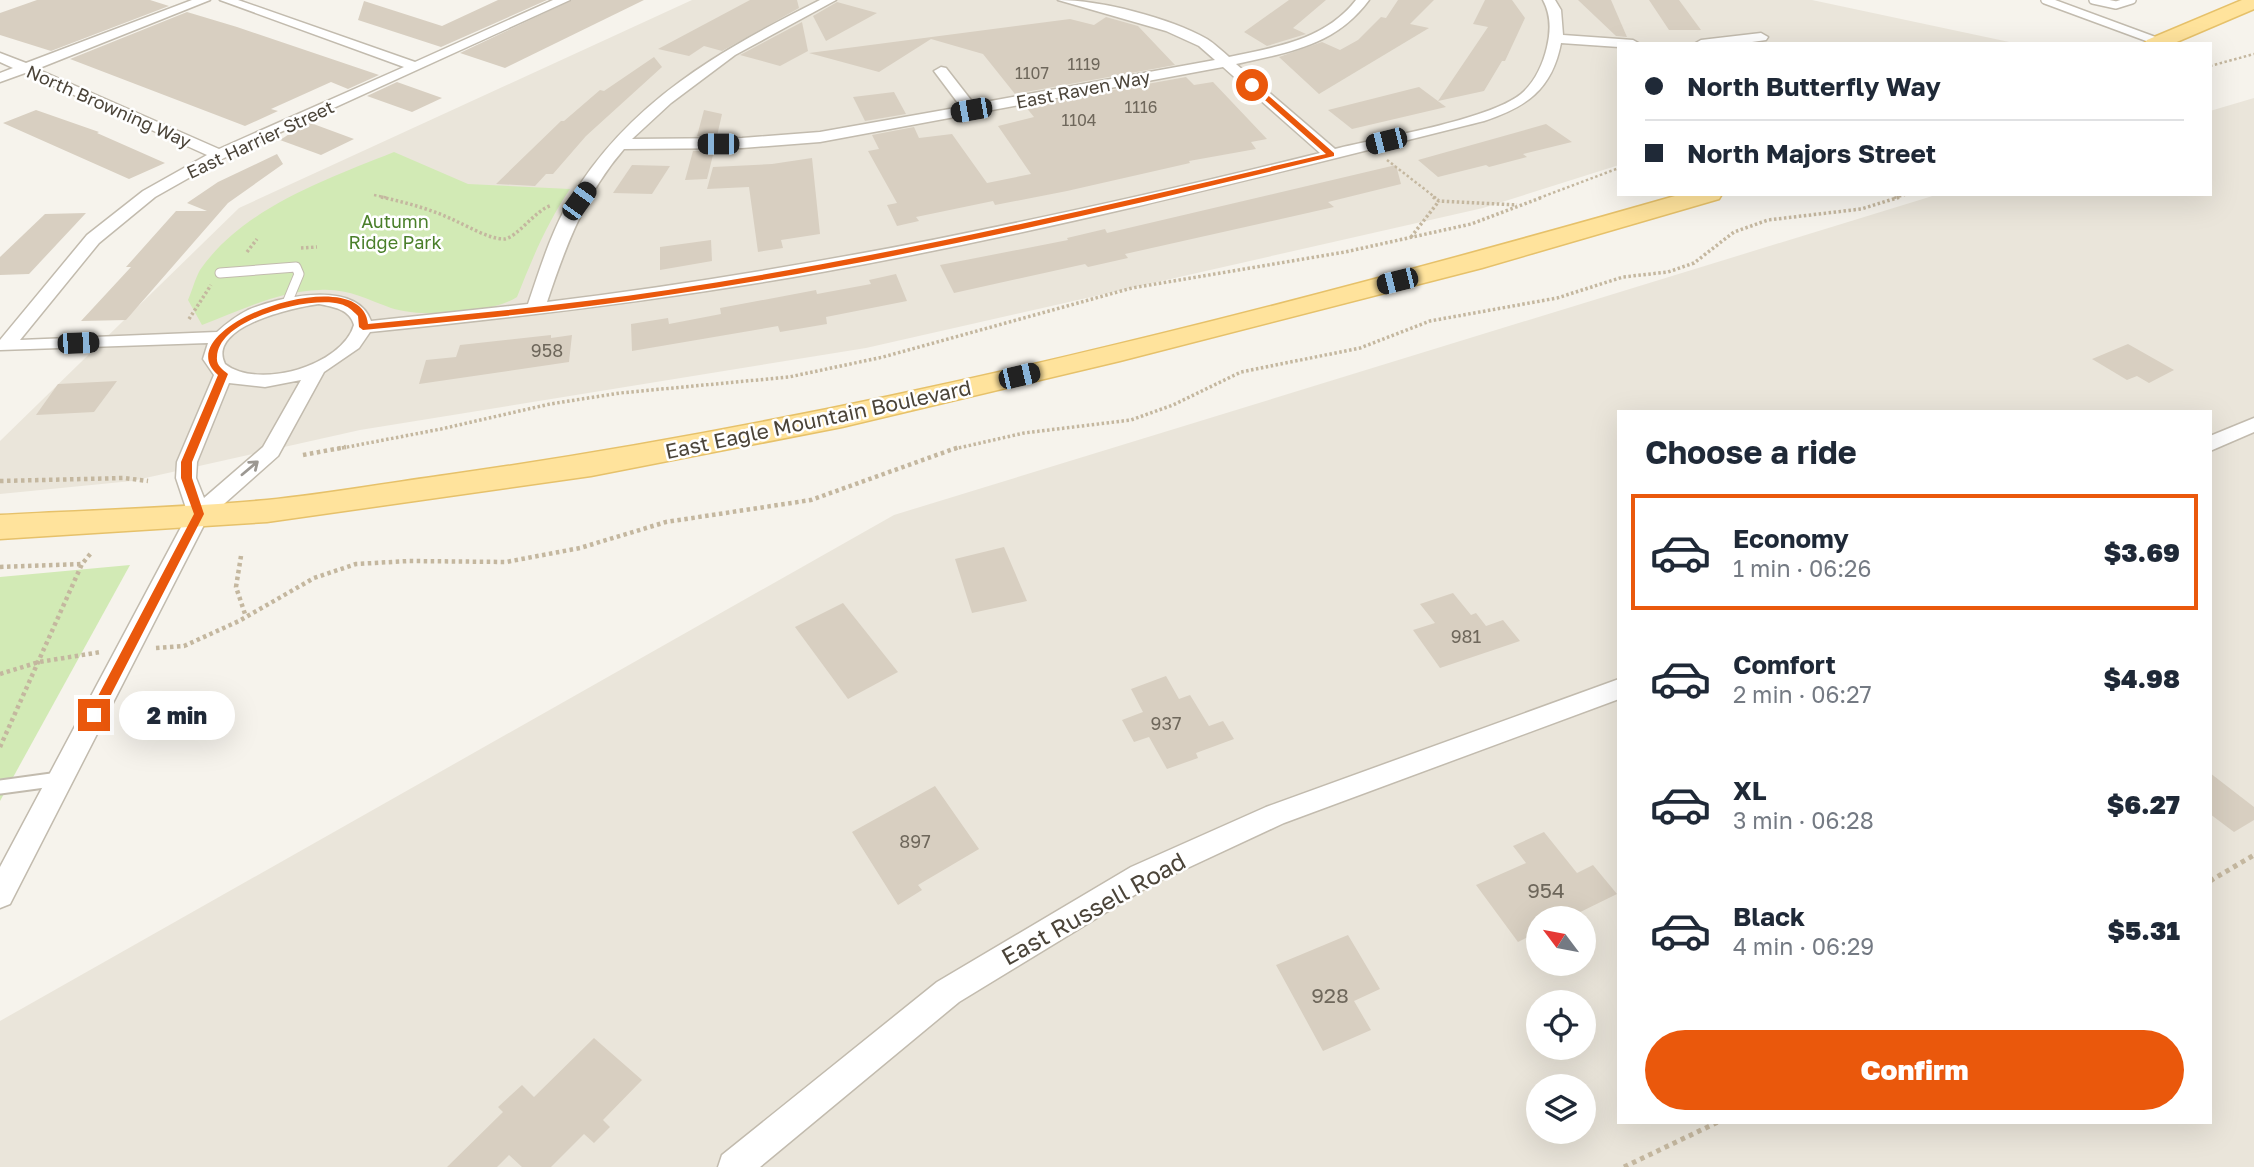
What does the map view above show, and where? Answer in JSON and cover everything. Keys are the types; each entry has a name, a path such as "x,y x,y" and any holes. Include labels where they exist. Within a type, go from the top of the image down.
{"main road":[{"path":"2159,42 2254,2"},
{"name":"East Eagle Mountain Boulevard","path":"0,527 267,511 551,471 842,417 1120,352 1447,268 1703,196"}],"street":[{"path":"0,78 204,0"},
{"path":"226,0 417,67"},
{"name":"East Harrier Street","path":"5,346 93,239 149,194 219,155 564,0"},
{"path":"535,310 558,242 579,201 620,144 668,98 731,52 830,0"},
{"name":"East Raven Way","path":"620,144 742,143 820,137 1226,62 1282,50 1320,36 1346,21 1363,0"},
{"path":"363,327 535,310 668,293 825,267 1090,211 1479,118 1510,108 1531,93 1557,39 1558,21 1549,0"},
{"path":"1073,1 1180,31 1204,43 1332,155"},
{"path":"1718,42 1761,37"},
{"path":"1557,39 1617,43"},
{"name":"North Browning Way","path":"0,57 219,155"},
{"path":"941,71 971,110"},
{"path":"319,299 339,301 354,306 363,316 363,327 356,341 348,349 317,368 264,381 240,380 223,374 214,367 214,348 221,337 248,317 287,303 319,299"},
{"path":"5,346 221,337"},
{"path":"0,895 199,514 271,451 317,368"},
{"path":"199,514 186,478 187,462 223,374"},
{"path":"2212,443 2254,424"},
{"name":"East Russell Road","path":"734,1167 948,992 1141,876 1275,815 1617,691"}],"lane":[{"path":"2045,0 2154,42"},
{"path":"2093,0 2116,5 2132,0"},
{"path":"220,272 296,267 299,274 287,303"},
{"path":"0,787 62,778"}],"path":[{"path":"2212,65 2254,54"},
{"path":"1378,153 1439,201 1521,205"},
{"path":"303,455 442,429 573,400 789,377 883,357 1132,288 1345,252 1471,224 1617,170"},
{"path":"374,194 413,204 466,227 503,239 510,237 544,206 553,205"},
{"path":"0,674 39,662 90,652 184,646 246,617 314,578 356,564 518,560 580,548 666,522 811,500 967,444 1024,433 1131,420 1173,405 1241,372 1360,348 1430,321 1502,306 1557,299 1623,276 1668,272 1694,263 1734,232 1768,219 1860,209 1902,196"},
{"path":"1411,238 1439,201"},
{"path":"247,252 257,239"},
{"path":"0,481 124,478 148,481"},
{"path":"0,747 82,564 91,553"},
{"path":"241,556 236,587 246,617"},
{"path":"0,567 82,564"},
{"path":"2212,880 2254,855"},
{"path":"1624,1167 1714,1124"}],"shaded area":[{"path":"692,0 1812,0 2009,42 1617,42 1617,166 1483,208 866,348 360,430 132,481 0,494 0,441 239,208"},
{"path":"2254,98 2254,1167 0,1167 0,1021 894,515 1932,196 2212,196 2212,110"}],"green space":[{"name":"Autumn Ridge Park","path":"394,152 468,184 570,189 547,228 517,297 474,311 420,313 391,308 339,291 304,291 259,303 202,325 188,300 195,281 200,270 218,248 239,229 288,198"},
{"path":"130,565 0,801 0,577"}],"building":[{"path":"37,0 150,0 169,6 51,51 0,35 0,13"},
{"path":"498,0 547,0 441,47 358,20 364,1 442,26"},
{"path":"572,0 644,0 505,68 460,53"},
{"path":"750,0 797,0 799,8 722,51 704,46 689,56 658,49"},
{"path":"1289,0 1326,0 1293,28 1306,34 1267,46 1244,32"},
{"path":"1398,0 1434,0 1410,24 1429,28 1319,94 1279,57 1322,42 1340,50 1358,40 1381,17 1386,18"},
{"path":"1485,0 1512,0 1525,18 1505,61 1502,61 1484,91 1438,101 1488,27 1473,24"},
{"path":"1578,0 1611,0 1627,37 1616,36"},
{"path":"1649,0 1679,0 1701,30 1669,30"},
{"path":"837,2 877,13 826,41 813,16"},
{"path":"187,12 379,75 348,89 331,82 271,109 278,111 245,126 70,59"},
{"path":"1106,17 1138,26 1175,65 1015,94 983,54 931,39 879,72 809,53 1070,19 1094,25"},
{"path":"802,22 808,51 780,66 740,55"},
{"path":"654,57 662,67 586,136 553,174 546,174 535,186 496,184 561,121 600,90 604,91"},
{"path":"1186,77 1194,85 1213,82 1267,139 1251,142 1256,149 1189,161 1190,163 1067,191 995,205 993,201 916,217 919,221 897,226 887,205 897,203 868,151 879,149 872,135 914,127 919,138 952,134 987,183 1031,174 998,126 1034,117 1025,106"},
{"path":"397,82 442,98 412,112 367,96"},
{"path":"1419,87 1446,107 1352,129 1328,110"},
{"path":"894,92 906,114 865,121 853,97"},
{"path":"36,110 99,132 97,133 165,163 129,179 3,123"},
{"path":"704,110 722,114 717,136 697,136"},
{"path":"308,122 354,139 321,155 280,140"},
{"path":"1546,124 1572,142 1523,154 1527,157 1489,167 1486,165 1438,177 1418,160"},
{"path":"693,151 714,151 707,179 685,180"},
{"path":"277,154 283,164 228,203 126,320 81,321 131,267 126,267 176,211 207,211 187,203 218,182"},
{"path":"812,158 820,234 781,240 783,248 758,252 749,187 707,189 713,167 772,164"},
{"path":"632,165 670,166 652,194 613,193"},
{"path":"1396,165 1401,184 1328,202 1334,207 1125,254 1128,258 1088,267 1085,264 954,293 940,265 1068,240 1067,238 1105,229 1107,233"},
{"path":"86,213 29,274 0,275 0,257 45,214"},
{"path":"711,240 712,261 660,270 660,247"},
{"path":"896,274 907,301 826,317 827,324 780,332 778,326 632,351 631,324 668,318 669,324 721,314 720,308 816,290 817,294 871,284 869,280"},
{"path":"551,335 551,338 572,335 569,362 419,384 426,360 456,357 460,345"},
{"path":"2128,344 2174,370 2149,383 2137,376 2127,380 2092,359"},
{"path":"117,381 94,412 36,415 58,384"},
{"path":"1004,547 1027,601 972,613 955,559"},
{"path":"1453,593 1471,615 1476,613 1486,626 1503,620 1520,641 1440,668 1413,630 1435,623 1420,604"},
{"path":"843,603 898,672 848,699 795,627"},
{"path":"1166,676 1179,699 1190,695 1209,726 1223,721 1234,739 1196,753 1198,758 1167,769 1149,737 1134,742 1122,720 1143,712 1131,689"},
{"path":"2212,775 2254,807 2254,820 2234,832 2212,816"},
{"path":"935,786 979,849 918,885 922,890 898,905 852,832"},
{"path":"1544,832 1577,873 1593,865 1617,894 1593,906 1526,906 1526,938 1518,942 1476,885 1526,863 1513,846"},
{"path":"1348,935 1380,989 1354,1001 1371,1030 1323,1051 1276,965"},
{"path":"594,1038 642,1080 603,1120 610,1127 594,1143 584,1134 551,1167 522,1167 509,1155 497,1167 447,1167 503,1112 498,1107 522,1085 534,1097"}],"route":[{"path":"94,715 199,514 186,478 187,462 223,374 214,367 214,348 233,326 248,317 271,307 319,299 354,306 363,316 363,327 535,310 668,293 825,267 1090,211 1332,155 1252,85"}]}
